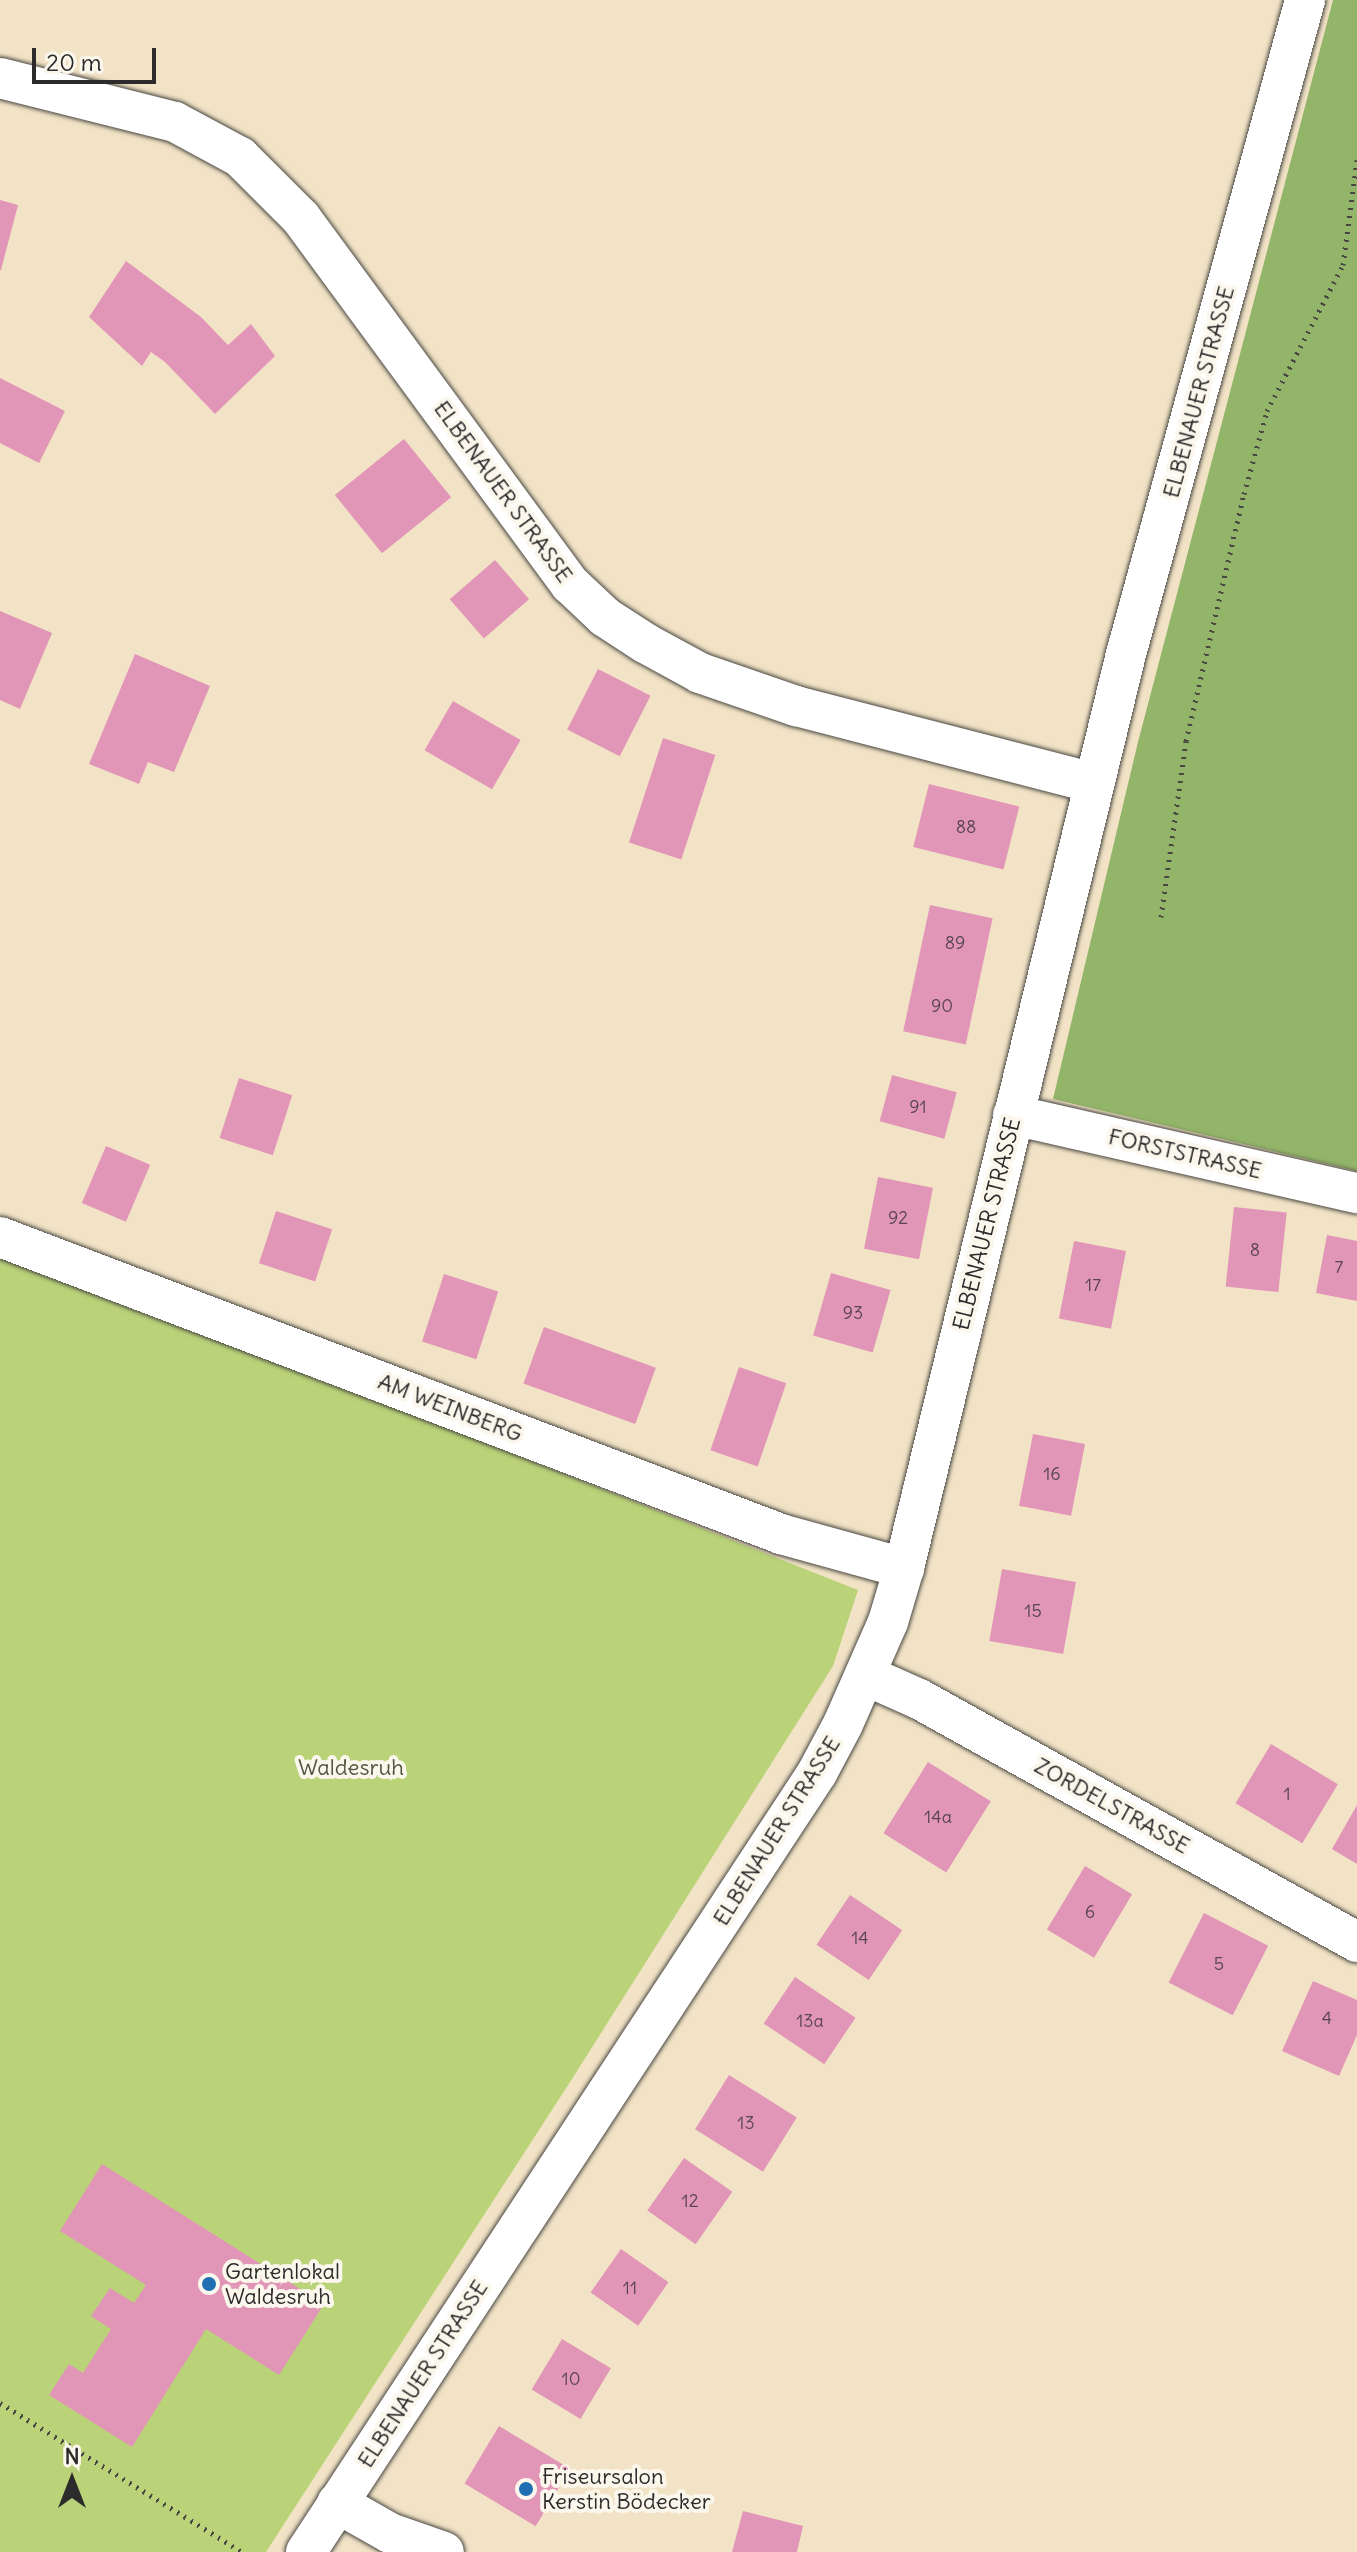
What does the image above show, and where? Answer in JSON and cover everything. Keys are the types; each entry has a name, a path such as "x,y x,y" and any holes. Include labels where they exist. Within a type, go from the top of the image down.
{"street":[{"name":"ELBENAUER STRASSE","path":"306,2552 817,1773 888,1622 904,1568 1093,783 1305,0"},
{"name":"ELBENAUER STRASSE","path":"0,78 175,122 240,157 301,218 570,584 605,617 700,673 796,706 1093,783"},
{"name":"FORSTSTRASSE","path":"1013,1115 1357,1193"},
{"name":"AM WEINBERG","path":"0,1237 781,1534 904,1568"},
{"name":"ZORDELSTRASSE","path":"865,1675 919,1699 1357,1942"},
{"path":"337,2503 390,2533 444,2552"}],"path":[{"path":"1161,917 1186,741 1244,494 1267,411 1343,265 1357,160"},
{"path":"0,2403 242,2552"}],"green space":[{"path":"1333,0 1357,0 1357,1171 1053,1099 1138,742"},
{"name":"Waldesruh","path":"0,1251 858,1590 833,1666 572,2079 266,2552 0,2552"}],"building":[{"path":"0,200 18,205 1,270 0,270"},
{"path":"126,261 201,317 228,345 251,324 275,356 215,414 165,362 151,352 142,366 89,317"},
{"path":"0,378 65,411 39,463 0,443"},
{"path":"404,439 451,497 382,553 335,495"},
{"path":"495,560 529,599 484,639 450,599"},
{"path":"0,611 52,633 20,709 0,700"},
{"path":"135,654 210,686 174,772 148,762 139,784 89,764"},
{"path":"598,669 651,696 620,756 567,730"},
{"path":"453,701 521,740 492,789 424,750"},
{"path":"663,738 715,755 681,860 629,843"},
{"path":"929,784 1019,806 1004,870 913,847"},
{"path":"930,905 993,918 966,1044 903,1031"},
{"path":"892,1075 957,1092 944,1139 880,1121"},
{"path":"239,1078 292,1095 273,1155 220,1138"},
{"path":"106,1146 150,1165 126,1222 82,1203"},
{"path":"878,1177 933,1188 919,1259 864,1249"},
{"path":"1234,1207 1287,1213 1278,1292 1226,1287"},
{"path":"276,1211 332,1229 315,1282 259,1263"},
{"path":"1327,1235 1357,1241 1357,1301 1316,1293"},
{"path":"1074,1241 1126,1251 1111,1329 1059,1319"},
{"path":"831,1273 891,1290 873,1353 813,1335"},
{"path":"444,1274 498,1292 476,1359 422,1342"},
{"path":"544,1327 656,1368 635,1424 523,1383"},
{"path":"739,1367 786,1383 758,1466 710,1450"},
{"path":"1033,1434 1085,1444 1071,1516 1019,1506"},
{"path":"1002,1569 1076,1582 1063,1654 989,1641"},
{"path":"1271,1744 1338,1784 1302,1843 1235,1803"},
{"path":"928,1762 991,1801 946,1872 883,1833"},
{"path":"1357,1805 1357,1864 1332,1849"},
{"path":"1085,1866 1132,1894 1094,1958 1047,1929"},
{"path":"850,1895 902,1930 869,1980 816,1945"},
{"path":"1204,1913 1268,1946 1233,2015 1169,1982"},
{"path":"795,1977 856,2018 824,2064 764,2023"},
{"path":"1313,1981 1357,2000 1357,2035 1339,2076 1282,2051"},
{"path":"729,2075 797,2117 763,2172 695,2129"},
{"path":"684,2158 732,2192 696,2244 647,2210"},
{"path":"102,2164 324,2304 279,2375 206,2329 132,2447 49,2395 69,2364 83,2373 111,2329 91,2316 110,2288 134,2303 146,2285 60,2231"},
{"path":"621,2249 669,2282 638,2326 591,2292"},
{"path":"562,2339 611,2368 580,2419 532,2390"},
{"path":"499,2426 570,2469 536,2526 464,2483"},
{"path":"743,2511 803,2526 797,2552 732,2552"}],"place":[{"name":"Gartenlokal Waldesruh","path":"209,2284"},
{"name":"Friseursalon Kerstin Bödecker","path":"526,2489"}]}
